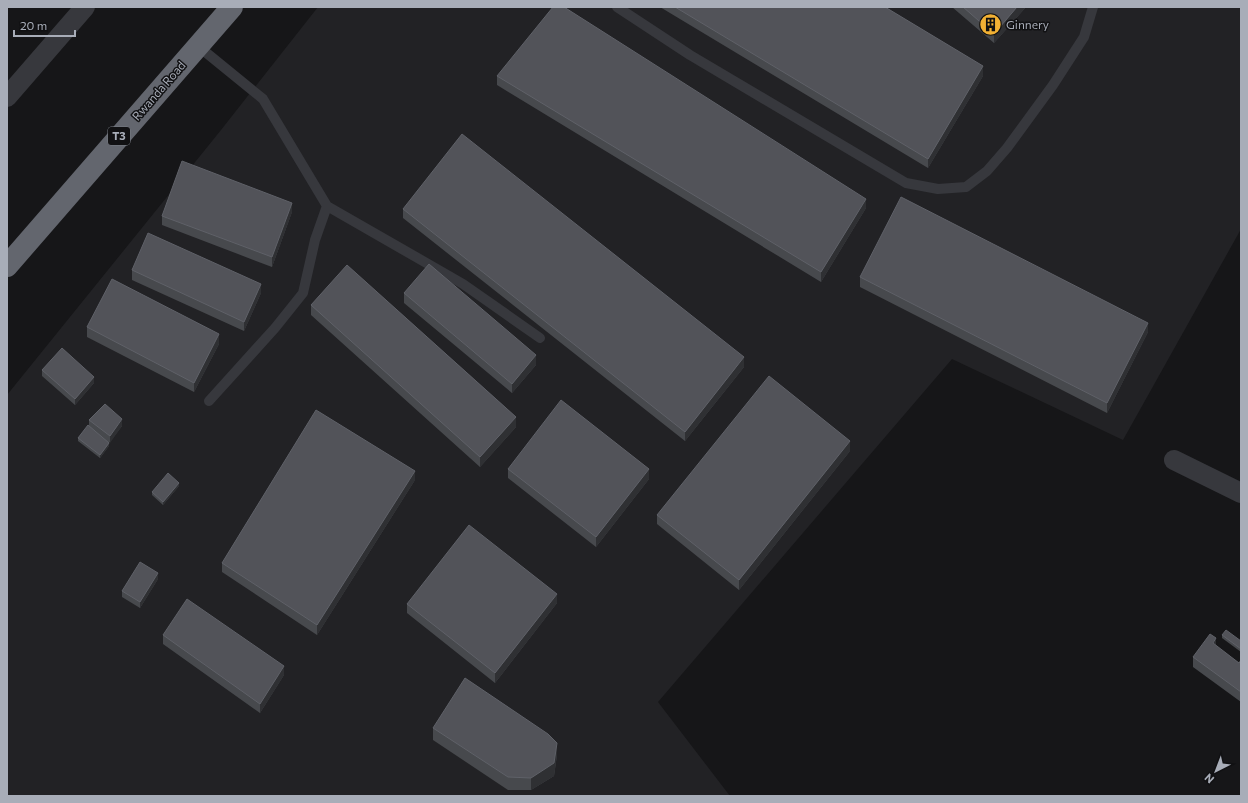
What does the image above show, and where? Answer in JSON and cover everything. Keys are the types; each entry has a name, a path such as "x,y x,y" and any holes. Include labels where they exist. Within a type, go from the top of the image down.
{"highway":[{"name":"Rwanda Road","path":"7,266 232,7"}],"street":[{"path":"7,97 85,7"},
{"path":"1174,460 1241,493"}],"lane":[{"path":"617,7 690,55 906,183 938,189 966,187 987,171 1007,148 1053,85 1084,37 1093,7"},
{"path":"198,46 263,99 327,206 463,284 540,338"},
{"path":"209,401 275,328 303,293 315,240 327,206"}],"shaded area":[{"path":"318,7 1241,7 1241,229 1123,440 952,359 658,702 730,796 7,796 7,395 221,130"}],"building":[{"path":"553,7 564,7 866,199 821,272 497,76"},
{"path":"675,7 885,7 983,66 928,159"},
{"path":"963,7 1017,7 994,34"},
{"path":"462,134 744,357 685,432 403,209"},
{"path":"182,161 292,203 272,257 162,216"},
{"path":"901,197 1148,323 1107,403 860,277"},
{"path":"148,233 261,284 244,322 132,270"},
{"path":"429,264 536,355 512,384 404,293"},
{"path":"347,265 516,417 480,457 311,305"},
{"path":"112,279 219,334 194,383 87,327"},
{"path":"62,348 94,377 75,399 42,370"},
{"path":"769,376 850,441 739,580 657,515"},
{"path":"561,400 649,469 596,537 508,469"},
{"path":"105,404 122,419 110,436 89,420"},
{"path":"316,410 415,471 317,625 222,563"},
{"path":"88,425 109,443 100,455 78,438"},
{"path":"168,473 179,483 163,502 152,492"},
{"path":"469,525 557,594 495,673 407,604"},
{"path":"140,562 158,573 140,602 122,591"},
{"path":"187,599 284,666 260,704 163,635"},
{"path":"1226,630 1241,641 1241,649 1222,635"},
{"path":"1210,634 1216,638 1213,643 1239,663 1241,660 1241,692 1193,657"},
{"path":"465,678 548,734 557,743 554,763 531,778 508,777 433,728"}],"place":[{"name":"Ginnery","path":"991,25"}]}
